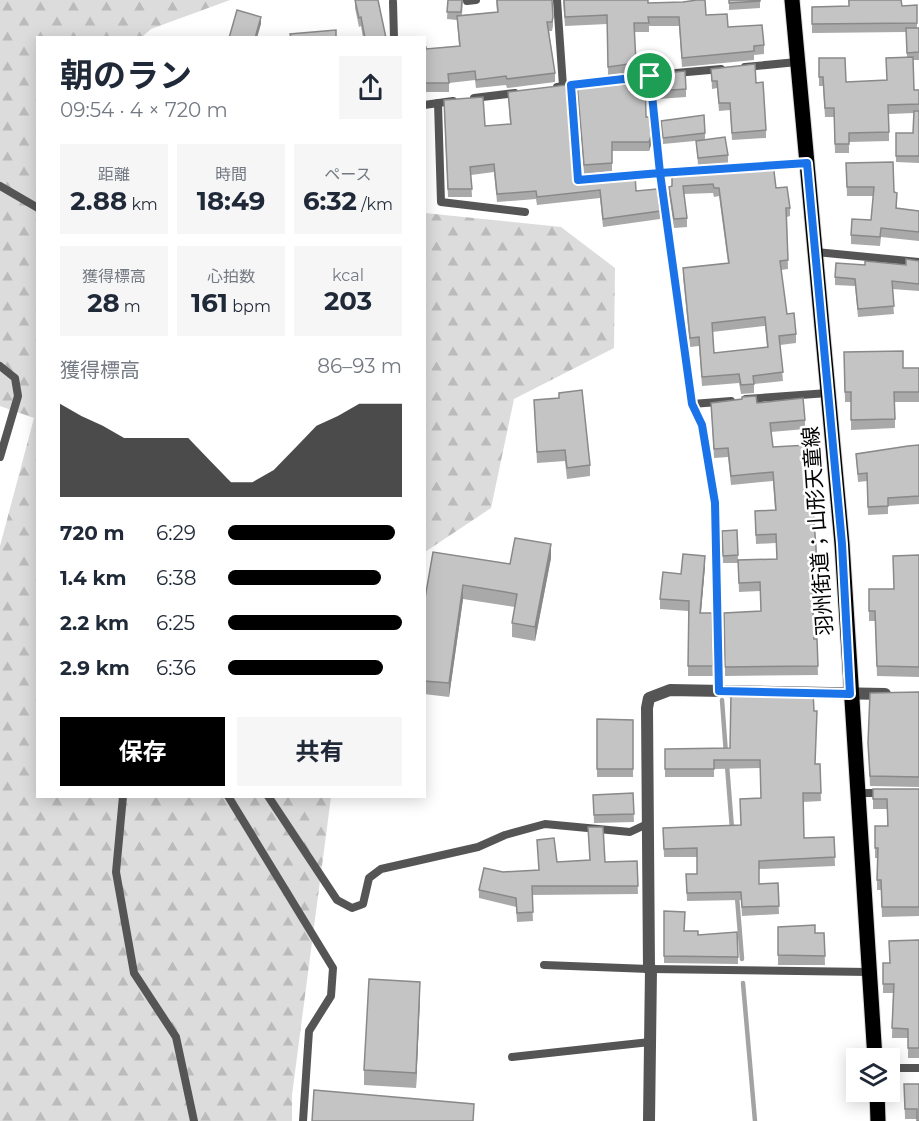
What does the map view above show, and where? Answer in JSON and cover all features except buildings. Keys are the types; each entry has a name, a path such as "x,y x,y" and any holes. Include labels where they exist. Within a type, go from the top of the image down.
{"main road":[{"name":"羽州街道；山形天童線","path":"792,0 842,544 874,1048"},
{"path":"877,1102 878,1121"}],"street":[{"path":"650,1121 647,824 649,698 670,690 896,694"}],"lane":[{"path":"467,1 476,0"},
{"path":"557,0 578,180 590,179"},
{"path":"393,2 394,36"},
{"path":"741,68 797,62"},
{"path":"627,78 729,68"},
{"path":"650,76 660,173 692,404 702,425 715,503 719,691"},
{"path":"552,88 593,82"},
{"path":"426,105 529,91"},
{"path":"438,103 441,202 525,212"},
{"path":"751,167 807,163"},
{"path":"613,177 694,171"},
{"path":"0,186 36,207"},
{"path":"816,252 919,262"},
{"path":"0,366 15,378 18,396 0,457"},
{"path":"692,404 828,393"},
{"path":"0,421 10,423"},
{"path":"857,793 888,793"},
{"path":"123,798 116,872 134,973 176,1037 194,1121"},
{"path":"229,798 333,968 331,996 309,1031 303,1121"},
{"path":"269,798 338,900 352,908 363,904 369,878 381,869 478,847 505,835 545,824 630,832 647,824"},
{"path":"544,965 869,972"},
{"path":"512,1057 650,1042"},
{"path":"900,1068 919,1068"}],"green space":[{"path":"0,0 230,0 151,29 143,36 36,36 36,798 331,798 292,1095 292,1121 0,1121 0,546 34,418 0,406"},
{"path":"426,213 561,227 615,268 614,348 514,399 491,508 426,551"}],"waterway":[{"path":"722,700 726,754"},
{"path":"727,765 732,829"},
{"path":"737,897 742,959"},
{"path":"743,983 755,1121"}],"route":[{"path":"650,76 571,85 578,180 660,173 692,404 702,425 715,503 719,691 850,694 842,544 807,163 660,173 650,76"}]}
